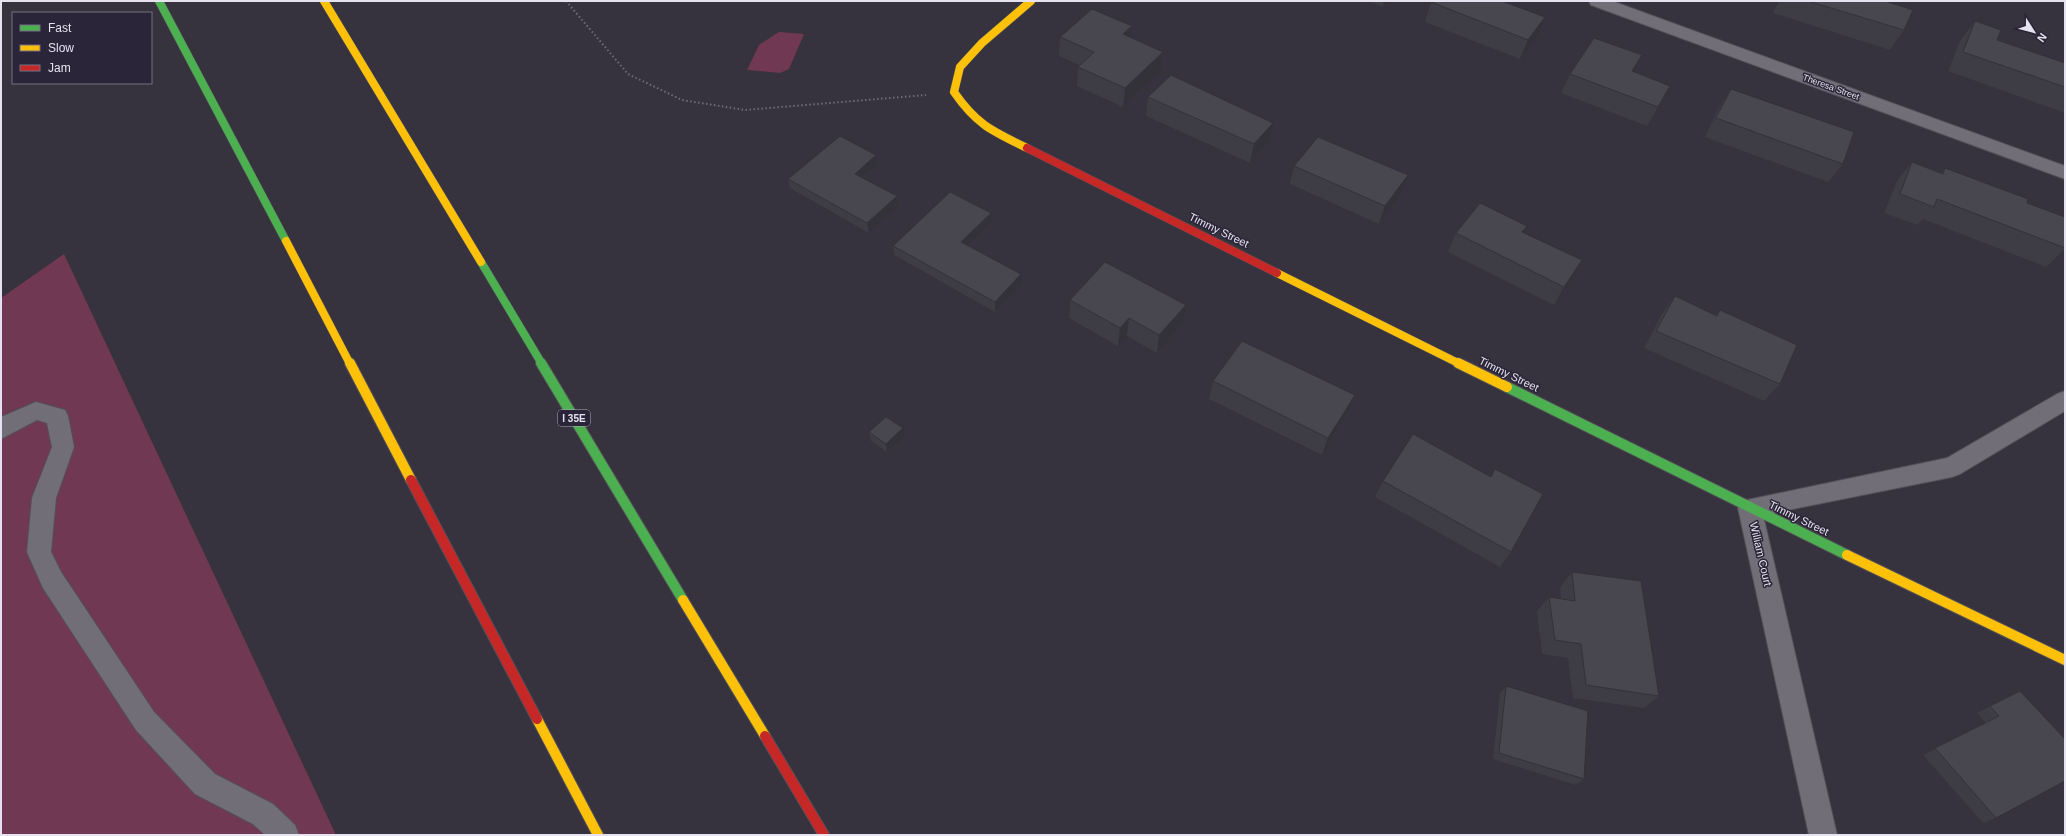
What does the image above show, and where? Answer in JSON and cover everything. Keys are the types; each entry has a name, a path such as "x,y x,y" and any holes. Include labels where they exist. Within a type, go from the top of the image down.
{"main road":[{"path":"159,1 598,835"},
{"name":"I 35E","path":"324,1 824,835"},
{"path":"954,92 960,67 982,43 1031,1"},
{"name":"Timmy Street","path":"954,92 968,112 990,130 1750,508 2065,660"}],"street":[{"name":"Theresa Street","path":"1597,1 2065,174"},
{"name":"William Court","path":"1823,835 1750,508 1952,467 2065,400"},
{"path":"1,430 9,423 36,411 57,416 63,447 44,498 39,552 52,580 145,721 205,784 264,814 285,835"}],"path":[{"path":"566,1 600,43 628,74 682,100 745,110 954,92"}],"shaded area":[{"path":"779,32 804,34 789,69 780,73 747,70 759,45"},
{"path":"64,254 336,835 1,835 1,298"}],"building":[{"path":"1502,1 1545,17 1528,40 1431,2"},
{"path":"1808,1 1885,1 1913,10 1904,30"},
{"path":"1092,9 1132,26 1123,34 1163,52 1125,88 1078,67 1094,52 1060,37"},
{"path":"1975,21 2001,30 1997,40 2065,63 2065,87 1963,52"},
{"path":"1594,38 1642,55 1632,71 1670,86 1658,107 1570,74"},
{"path":"1171,75 1273,123 1254,144 1148,97"},
{"path":"1731,89 1854,132 1843,164 1716,118"},
{"path":"840,136 876,155 855,174 897,196 867,223 788,179"},
{"path":"1318,137 1408,175 1385,206 1294,166"},
{"path":"1912,162 1943,174 1945,168 2028,199 2027,203 2065,217 2065,248 1937,199 1934,207 1900,194"},
{"path":"950,192 991,213 961,242 1021,274 995,302 893,246"},
{"path":"1480,203 1527,226 1522,232 1582,260 1564,287 1456,233"},
{"path":"1105,262 1186,305 1159,335 1129,318 1120,328 1070,300"},
{"path":"1675,296 1717,316 1720,310 1797,345 1780,384 1656,331"},
{"path":"1242,341 1355,395 1328,438 1213,381"},
{"path":"886,417 903,428 886,444 869,432"},
{"path":"1413,434 1491,477 1495,469 1543,494 1511,552 1383,481"},
{"path":"1572,572 1641,581 1659,696 1586,685 1581,644 1555,640 1549,597 1575,601"},
{"path":"1506,686 1588,711 1584,779 1499,753"},
{"path":"2020,691 2065,739 2065,781 1996,818 1935,748 1999,716 1990,706"}],"traffic: fast":[{"path":"159,1 286,241"},
{"path":"481,262 683,600"},
{"path":"1507,387 1847,555"}],"traffic: slow":[{"path":"324,1 481,262"},
{"path":"1027,148 990,130 968,112 954,92 960,67 982,43 1031,1"},
{"path":"286,241 411,480"},
{"path":"1277,273 1507,387"},
{"path":"1847,555 2065,660"},
{"path":"683,600 765,736"},
{"path":"537,719 598,835"}],"traffic: jam":[{"path":"1027,148 1277,273"},
{"path":"411,480 537,719"},
{"path":"765,736 824,835"}]}
